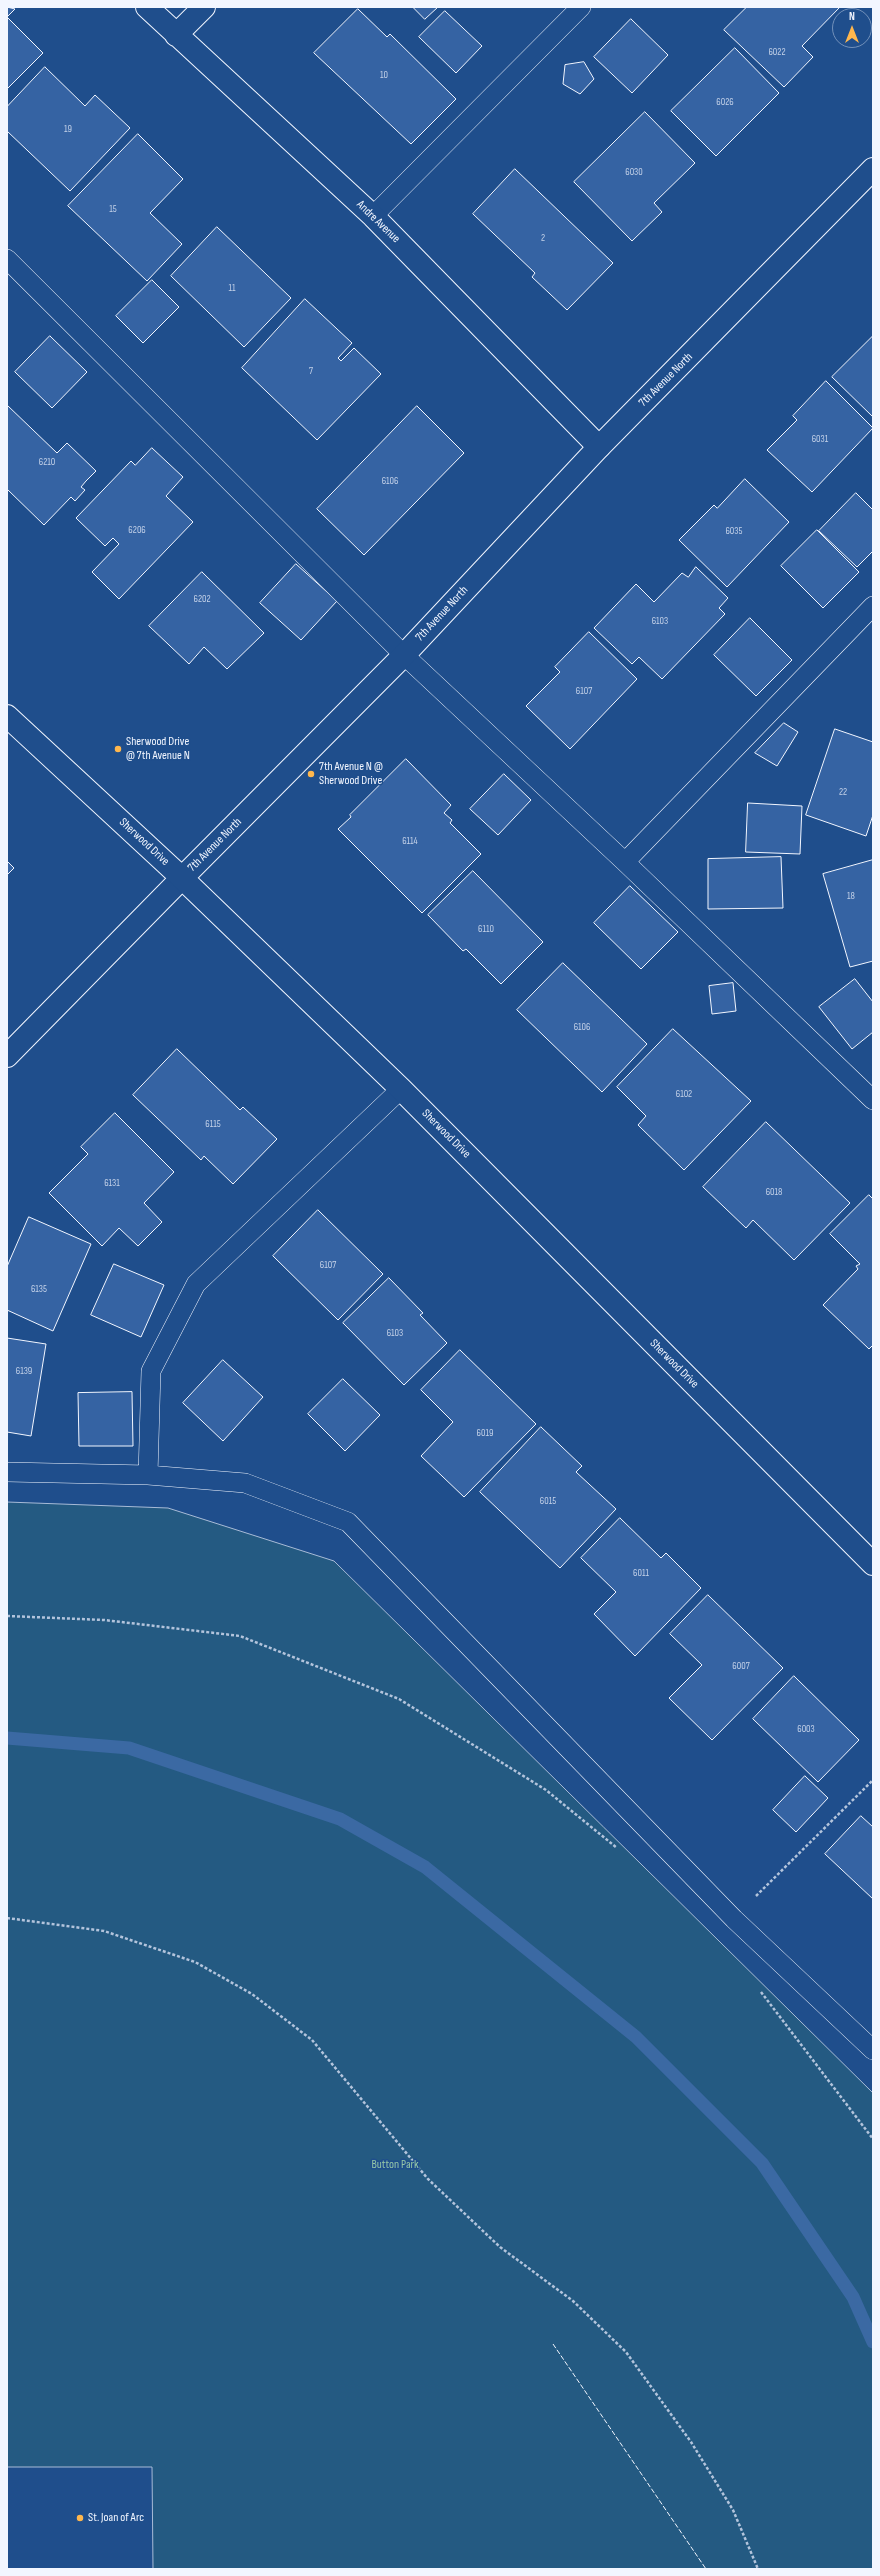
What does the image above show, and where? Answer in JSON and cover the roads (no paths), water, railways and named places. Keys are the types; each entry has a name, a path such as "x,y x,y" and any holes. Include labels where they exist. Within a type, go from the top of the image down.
{"street":[{"name":"Andre Avenue","path":"146,7 373,216 599,447"},
{"path":"176,35 204,7"},
{"name":"7th Avenue North","path":"7,1056 404,655 599,447 873,169"},
{"name":"Sherwood Drive","path":"7,716 182,878 401,1089 873,1564"}],"lane":[{"path":"373,216 581,7"},
{"path":"7,259 404,655 625,862 873,1100"},
{"path":"625,862 873,606"},
{"path":"148,1475 151,1370 196,1284 401,1089"},
{"path":"7,1472 148,1475 245,1483 348,1522 734,1918 873,2050"}],"waterway":[{"path":"7,1738 129,1748 340,1819 425,1867 636,2037 762,2163 853,2297 873,2342"}],"place":[{"name":"Sherwood Drive @ 7th Avenue N","path":"118,749"},
{"name":"7th Avenue N @ Sherwood Drive","path":"311,774"},
{"name":"St. Joan of Arc","path":"80,2518"}],"park label":[{"name":"Button Park","path":"395,2165"}]}
